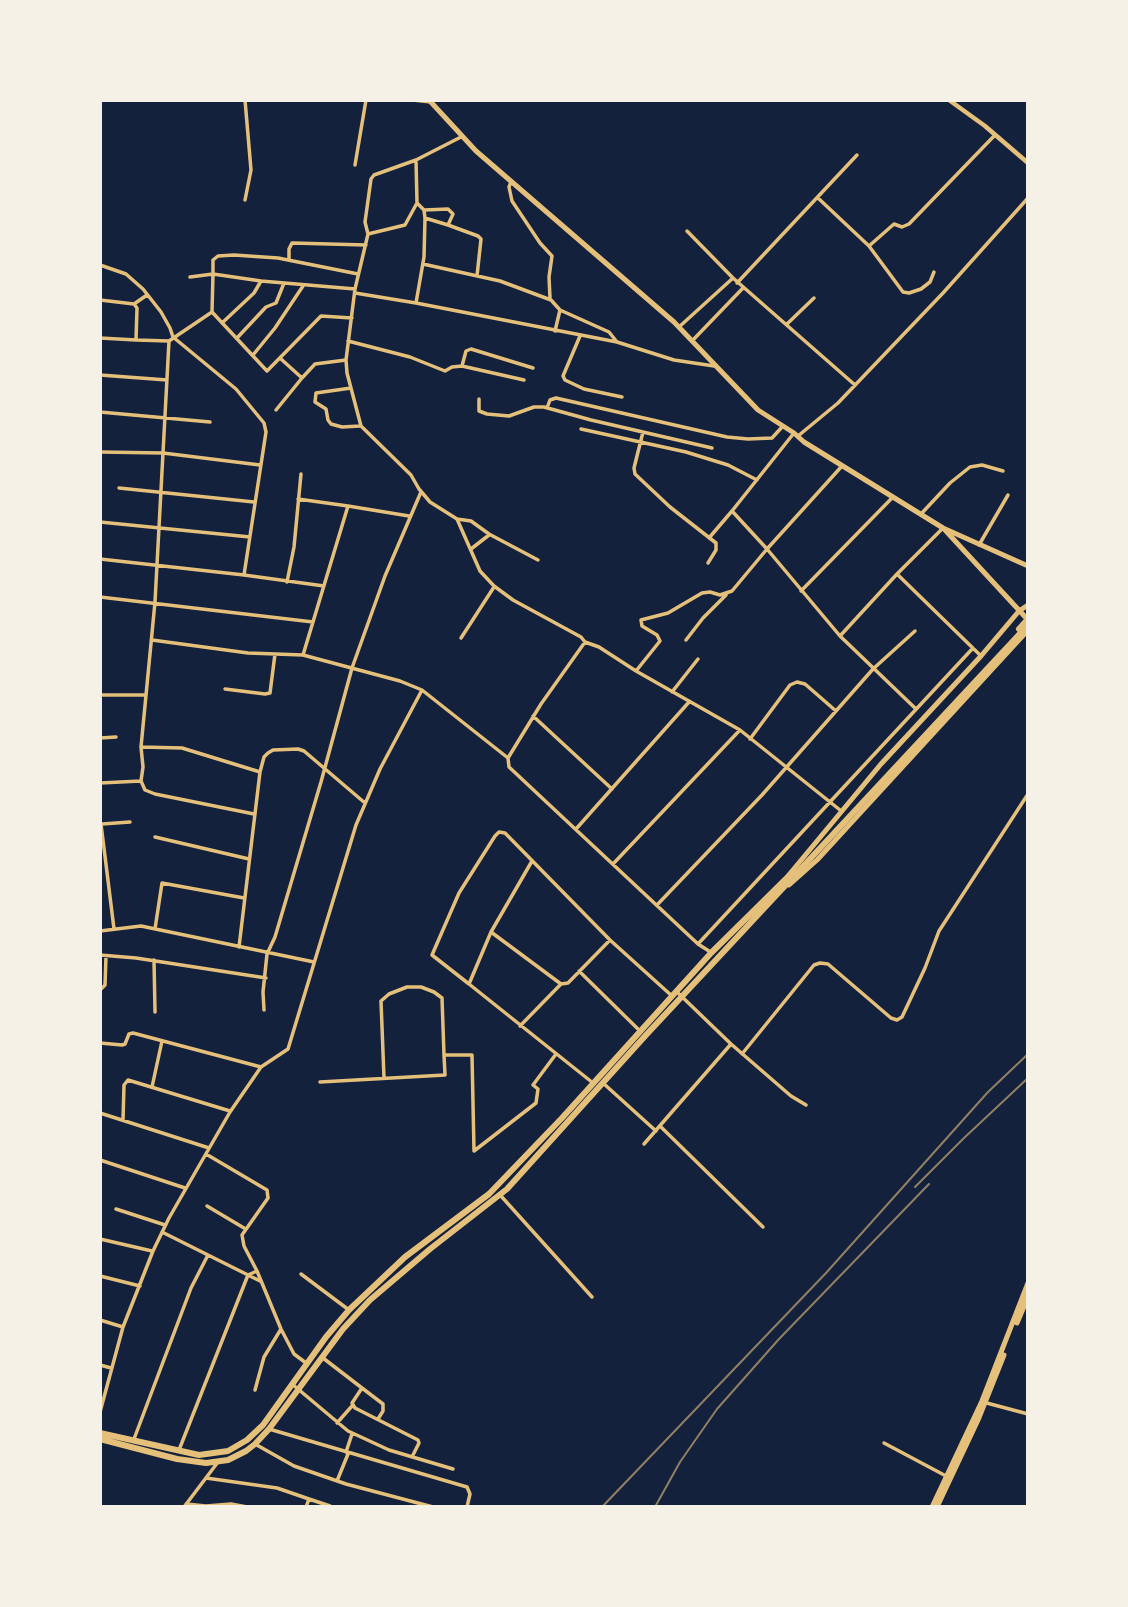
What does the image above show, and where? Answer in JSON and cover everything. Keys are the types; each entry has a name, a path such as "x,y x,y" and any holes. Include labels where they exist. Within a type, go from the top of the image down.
{"highway":[{"path":"801,867 1028,619"},
{"path":"563,1122 593,1083 711,953 801,867 1028,627"},
{"path":"100,1433 178,1452 208,1455 237,1448 263,1425 370,1300 461,1225 501,1196 563,1122 718,959 783,885"},
{"path":"100,1439 177,1459 218,1462 237,1457 256,1444 269,1429 307,1364 349,1310 405,1257 489,1194 555,1131"},
{"path":"457,1217 461,1225"}],"main road":[{"path":"430,101 461,137 679,327 758,410 892,498 943,528 1028,566"},
{"path":"943,528 1028,619"},
{"path":"783,885 841,810 1019,611 1028,605"},
{"path":"783,885 797,879 817,860 1028,627"},
{"path":"932,1507 983,1402 1028,1283"},
{"path":"937,1507 1028,1297"}],"street":[{"path":"245,100 251,170 245,200"},
{"path":"355,165 366,100"},
{"path":"413,100 430,101"},
{"path":"949,100 1028,163"},
{"path":"869,246 894,224 902,227 909,224 995,135"},
{"path":"461,137 416,160 374,175 371,179 365,222 368,234 355,291 346,360 351,388 361,426 411,475 430,502 457,519 471,521 489,534 538,560"},
{"path":"737,283 856,155"},
{"path":"368,234 405,225 417,203 416,160"},
{"path":"511,182 509,187 512,201 552,256 548,293 551,300 560,310 609,332 617,342"},
{"path":"818,198 869,246 903,292 921,289 930,282 934,272"},
{"path":"709,538 796,434 838,403 943,293 1028,198"},
{"path":"416,303 423,264 425,218 424,210 417,203"},
{"path":"424,210 452,211 448,225"},
{"path":"425,218 481,239 477,276"},
{"path":"687,231 737,283 855,385"},
{"path":"289,260 292,243 366,245"},
{"path":"352,318 321,316 267,371 212,312 213,260 218,256 234,255 289,260 358,275"},
{"path":"423,264 500,281 551,300"},
{"path":"100,265 126,274 147,295 170,328 171,339 157,527 155,602 141,747 141,781 145,790 155,794 254,814"},
{"path":"190,276 213,274 355,291 617,342 674,360 715,366"},
{"path":"679,327 733,278"},
{"path":"222,323 254,293 261,281"},
{"path":"237,338 266,307 276,303 285,282"},
{"path":"253,355 275,328 303,285"},
{"path":"692,341 743,288"},
{"path":"100,300 134,304 147,295"},
{"path":"787,324 814,298"},
{"path":"134,304 137,308 136,340"},
{"path":"555,331 560,310"},
{"path":"100,338 171,339 212,312"},
{"path":"580,336 563,376 565,380 584,389 622,397"},
{"path":"171,339 236,388 264,422 266,432 244,575"},
{"path":"348,341 445,371 462,366 524,380"},
{"path":"462,366 466,351 471,349 533,368"},
{"path":"281,359 302,378"},
{"path":"276,410 315,364 346,360"},
{"path":"100,375 167,380"},
{"path":"351,388 316,393 315,402 326,409 331,424 342,427 361,426"},
{"path":"547,408 550,400 556,398 727,438 772,438 783,426"},
{"path":"479,399 479,411 487,414 509,416 534,407 547,408 712,449"},
{"path":"100,412 210,422"},
{"path":"581,429 686,452 728,465 757,480"},
{"path":"643,432 634,468 637,477 717,547 708,563"},
{"path":"100,452 163,453 260,465"},
{"path":"686,640 842,466"},
{"path":"921,514 950,483 970,467 982,466 1003,471"},
{"path":"287,582 301,474"},
{"path":"119,488 254,502"},
{"path":"264,1010 267,954 275,937 352,668 385,576 421,492"},
{"path":"979,545 1008,495"},
{"path":"800,591 892,498"},
{"path":"298,499 410,517"},
{"path":"303,655 348,506"},
{"path":"732,511 840,636 916,709"},
{"path":"457,519 480,571 494,586 581,637 585,642 599,647 740,730 841,810"},
{"path":"100,522 250,537"},
{"path":"840,636 943,528"},
{"path":"471,549 489,534"},
{"path":"100,559 324,586"},
{"path":"897,574 981,656"},
{"path":"461,638 494,586"},
{"path":"636,671 660,641 657,635 642,626 641,620 668,613 702,593 727,594"},
{"path":"100,597 313,622"},
{"path":"657,905 762,795 873,669 915,631"},
{"path":"152,640 248,653 303,655 422,690 508,758"},
{"path":"585,642 533,716 508,758 509,767 718,959"},
{"path":"698,943 973,648"},
{"path":"225,689 265,694 270,692 275,654"},
{"path":"672,692 698,659"},
{"path":"750,739 790,685 797,682 806,684 836,711"},
{"path":"100,1412 123,1327 165,1225 230,1112 261,1067 288,1049 355,825 380,769 422,690"},
{"path":"100,695 146,695"},
{"path":"576,829 690,702"},
{"path":"533,716 612,789"},
{"path":"613,864 740,730"},
{"path":"100,738 116,737"},
{"path":"141,747 182,748 260,772"},
{"path":"239,947 248,859 264,757 273,751 304,751 365,803"},
{"path":"100,783 141,781"},
{"path":"743,1054 814,965 820,963 828,964 891,1018 897,1020 902,1017 939,931 1028,794"},
{"path":"114,930 100,824 130,822"},
{"path":"593,1083 432,955 459,893 499,832 505,832 610,940 674,994 682,997 791,1096 806,1105"},
{"path":"155,838 248,859"},
{"path":"469,984 491,932 532,860"},
{"path":"155,929 162,883 244,898"},
{"path":"100,931 141,926 314,962"},
{"path":"491,932 561,984"},
{"path":"520,1027 561,984 568,983 610,940"},
{"path":"100,955 154,960 266,978"},
{"path":"100,990 105,985 106,956"},
{"path":"154,960 155,1012"},
{"path":"579,971 640,1031"},
{"path":"320,1082 445,1075 442,998 434,992 421,987 407,987 389,993 381,1001 384,1078"},
{"path":"100,1043 122,1045 129,1034 133,1033 261,1067"},
{"path":"152,1087 162,1041"},
{"path":"644,1144 731,1044"},
{"path":"444,1055 472,1055 474,1151 536,1103 538,1089 533,1085 556,1054"},
{"path":"123,1120 125,1082 131,1081 230,1112"},
{"path":"602,1083 656,1131"},
{"path":"100,1113 209,1147"},
{"path":"661,1127 763,1227"},
{"path":"206,1154 267,1190 268,1198 244,1229 244,1246 294,1354 307,1364"},
{"path":"100,1160 185,1188"},
{"path":"501,1196 592,1297"},
{"path":"207,1206 244,1229"},
{"path":"116,1209 165,1225"},
{"path":"162,1232 260,1281"},
{"path":"100,1239 153,1251"},
{"path":"134,1441 191,1288 208,1255"},
{"path":"178,1452 247,1275 257,1271"},
{"path":"300,1274 349,1310"},
{"path":"100,1276 140,1286"},
{"path":"100,1320 123,1327"},
{"path":"255,1390 264,1357 281,1329"},
{"path":"321,1357 383,1404 383,1411 378,1419"},
{"path":"100,1365 111,1368"},
{"path":"295,1386 352,1433 389,1450 453,1469"},
{"path":"338,1423 362,1388"},
{"path":"983,1402 1028,1413"},
{"path":"352,1406 418,1440 412,1457"},
{"path":"269,1429 467,1487 470,1494 467,1507"},
{"path":"337,1481 352,1433"},
{"path":"884,1443 946,1476"},
{"path":"256,1444 294,1466 337,1481 433,1507"},
{"path":"185,1505 218,1462"},
{"path":"206,1478 278,1488 330,1506"},
{"path":"306,1507 309,1499"},
{"path":"185,1505 231,1504 247,1507"}],"railway":[{"path":"602,1507 826,1273 988,1092 1028,1054"},
{"path":"915,1187 1028,1078"},
{"path":"655,1507 680,1462 717,1409 779,1339 929,1184"}]}
